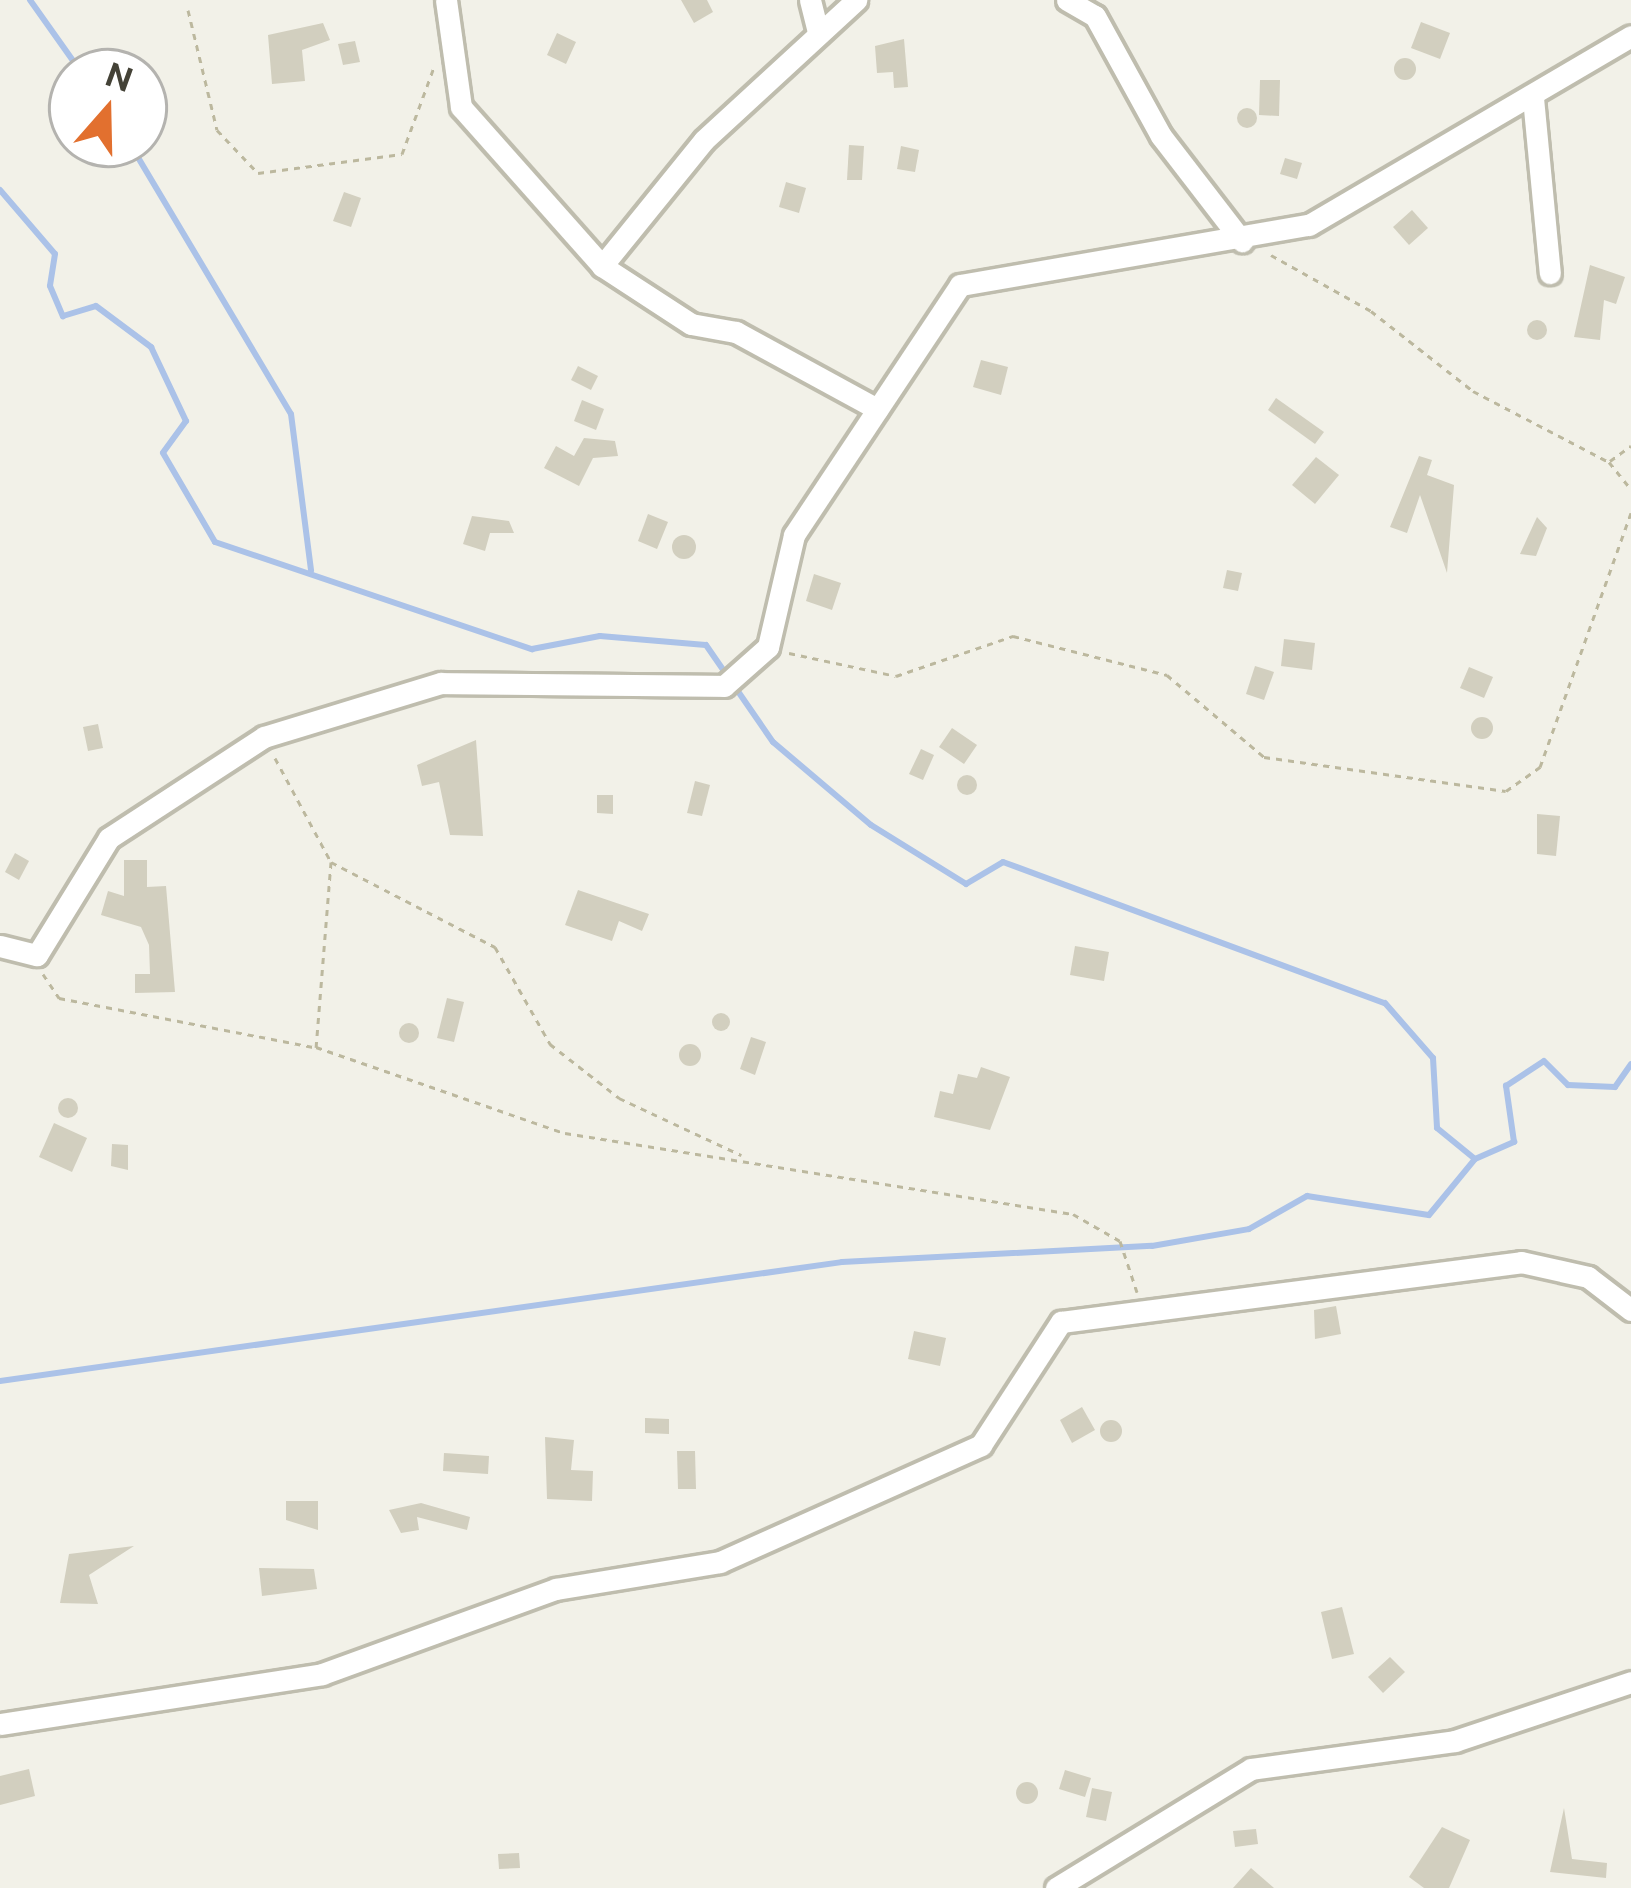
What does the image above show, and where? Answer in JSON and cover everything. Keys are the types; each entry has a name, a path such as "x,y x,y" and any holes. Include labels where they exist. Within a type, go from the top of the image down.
{"street":[{"path":"446,0 443,24 469,118 602,266 691,324 736,332 877,409"},
{"path":"810,0 818,31"},
{"path":"602,266 704,140 856,0"},
{"path":"1067,0 1098,8 1161,136 1242,241"},
{"path":"0,946 37,955 109,838 264,737 441,683 706,690 769,646 794,535 960,285 1242,241 1309,225 1533,98 1631,36"},
{"path":"1533,98 1550,273"},
{"path":"0,1724 322,1674 556,1589 720,1562 980,1445 1061,1322 1521,1262 1588,1277 1631,1310"},
{"path":"1056,1888 1251,1769 1455,1741 1631,1682"}],"path":[{"path":"188,10 225,148 283,176 402,154 443,24"},
{"path":"1242,241 1371,311 1472,391 1609,462 1631,489"},
{"path":"1609,462 1631,446"},
{"path":"769,646 896,676 1013,636 1167,674 1264,758 1507,791 1540,767 1631,513"},
{"path":"264,737 331,862 316,1047"},
{"path":"331,862 495,947 550,1044 619,1097 748,1158"},
{"path":"37,955 59,998 316,1047 565,1132 1072,1214 1120,1241 1132,1273"}],"building":[{"path":"681,0 707,0 713,12 694,23"},
{"path":"1421,22 1450,33 1440,59 1411,48"},
{"path":"323,23 330,40 302,50 305,81 272,84 268,35"},
{"path":"557,33 576,42 566,64 547,55"},
{"path":"904,39 908,87 894,88 893,72 877,73 875,46"},
{"path":"355,41 360,62 343,65 338,44"},
{"path":"1405,58 1416,69 1405,80 1394,69"},
{"path":"1260,80 1280,80 1279,116 1259,115"},
{"path":"1247,108 1257,118 1247,128 1237,118"},
{"path":"849,145 864,146 862,180 847,180"},
{"path":"901,146 919,150 915,172 897,169"},
{"path":"1285,158 1302,163 1297,179 1280,174"},
{"path":"786,182 806,188 799,213 779,207"},
{"path":"344,192 361,198 351,227 333,221"},
{"path":"1412,210 1428,228 1409,245 1393,227"},
{"path":"1590,265 1625,277 1616,304 1604,300 1600,340 1574,337"},
{"path":"1537,320 1547,330 1537,340 1527,330"},
{"path":"981,360 1008,367 1001,395 973,387"},
{"path":"578,366 598,376 591,390 571,380"},
{"path":"1276,398 1324,432 1315,444 1268,410"},
{"path":"582,400 604,409 596,430 574,421"},
{"path":"584,438 615,441 618,456 593,458 579,486 544,468 556,446 574,456"},
{"path":"1419,456 1432,460 1427,475 1454,485 1447,573 1420,495 1407,533 1390,527"},
{"path":"1316,457 1339,475 1315,504 1292,485"},
{"path":"648,514 668,522 657,549 638,541"},
{"path":"472,516 509,521 514,533 490,533 485,551 463,544"},
{"path":"1537,517 1547,528 1536,556 1520,554"},
{"path":"684,535 696,547 684,559 672,547"},
{"path":"1227,570 1242,573 1238,591 1223,588"},
{"path":"814,574 841,583 832,610 806,601"},
{"path":"1284,639 1315,643 1312,670 1281,666"},
{"path":"1255,666 1274,672 1264,700 1246,694"},
{"path":"1469,667 1493,677 1484,698 1460,688"},
{"path":"1482,717 1493,728 1482,739 1471,728"},
{"path":"98,724 103,748 88,751 83,727"},
{"path":"952,728 977,745 964,764 939,747"},
{"path":"476,740 483,836 450,835 439,782 422,786 417,765"},
{"path":"921,749 934,755 923,780 909,774"},
{"path":"967,775 977,785 967,795 957,785"},
{"path":"695,781 710,785 702,816 687,813"},
{"path":"597,795 613,795 613,814 597,813"},
{"path":"1537,814 1560,816 1556,856 1537,854"},
{"path":"15,853 29,861 19,880 5,872"},
{"path":"124,860 147,860 147,887 166,886 175,992 135,993 135,974 150,974 149,945 141,927 101,915 108,891 124,896"},
{"path":"578,890 649,914 642,931 619,921 612,941 565,925"},
{"path":"1075,946 1109,952 1104,981 1070,975"},
{"path":"447,998 464,1002 454,1042 437,1038"},
{"path":"721,1013 730,1022 721,1031 712,1022"},
{"path":"409,1023 419,1033 409,1043 399,1033"},
{"path":"751,1037 766,1042 755,1075 740,1069"},
{"path":"690,1044 701,1055 690,1066 679,1055"},
{"path":"981,1067 1010,1077 990,1130 934,1117 940,1091 953,1094 958,1074 977,1078"},
{"path":"68,1098 78,1108 68,1118 58,1108"},
{"path":"54,1123 87,1138 72,1172 39,1157"},
{"path":"112,1144 128,1145 128,1170 111,1166"},
{"path":"1336,1306 1341,1334 1315,1339 1314,1310"},
{"path":"914,1331 946,1338 940,1366 908,1359"},
{"path":"1082,1407 1095,1430 1072,1443 1060,1420"},
{"path":"645,1418 669,1419 669,1434 645,1433"},
{"path":"1111,1420 1122,1431 1111,1442 1100,1431"},
{"path":"545,1437 574,1440 571,1470 593,1471 592,1501 547,1499"},
{"path":"677,1451 695,1451 696,1489 678,1489"},
{"path":"444,1453 489,1456 488,1474 443,1471"},
{"path":"286,1501 318,1501 318,1530 286,1520"},
{"path":"421,1503 470,1517 467,1530 417,1517 419,1530 401,1533 389,1510"},
{"path":"134,1546 89,1575 98,1604 60,1603 69,1554"},
{"path":"259,1568 314,1569 317,1589 262,1596"},
{"path":"1342,1607 1354,1654 1332,1659 1321,1612"},
{"path":"1390,1657 1405,1672 1383,1693 1368,1677"},
{"path":"29,1769 35,1796 0,1805 0,1776"},
{"path":"1065,1770 1091,1778 1085,1797 1059,1789"},
{"path":"1027,1782 1038,1793 1027,1804 1016,1793"},
{"path":"1092,1788 1112,1792 1106,1821 1086,1817"},
{"path":"1564,1808 1572,1859 1607,1863 1606,1878 1550,1872"},
{"path":"1442,1827 1470,1840 1449,1888 1424,1888 1409,1877"},
{"path":"1256,1829 1258,1844 1235,1847 1233,1831"},
{"path":"519,1853 520,1868 499,1869 498,1854"},
{"path":"1251,1868 1274,1888 1233,1888"}],"waterway":[{"path":"30,0 64,48"},
{"path":"144,168 291,414 311,571"},
{"path":"0,190 55,254 50,286 63,316 96,306 151,347 186,421 163,453 215,542 532,649 600,636 706,645 773,742 871,825 966,884 1003,862 1385,1003 1433,1058 1437,1128 1475,1159 1514,1142 1506,1086 1544,1061 1568,1085 1615,1087 1631,1064"},
{"path":"0,1381 842,1262 1152,1246 1249,1229 1307,1196 1429,1215 1475,1159"}]}
